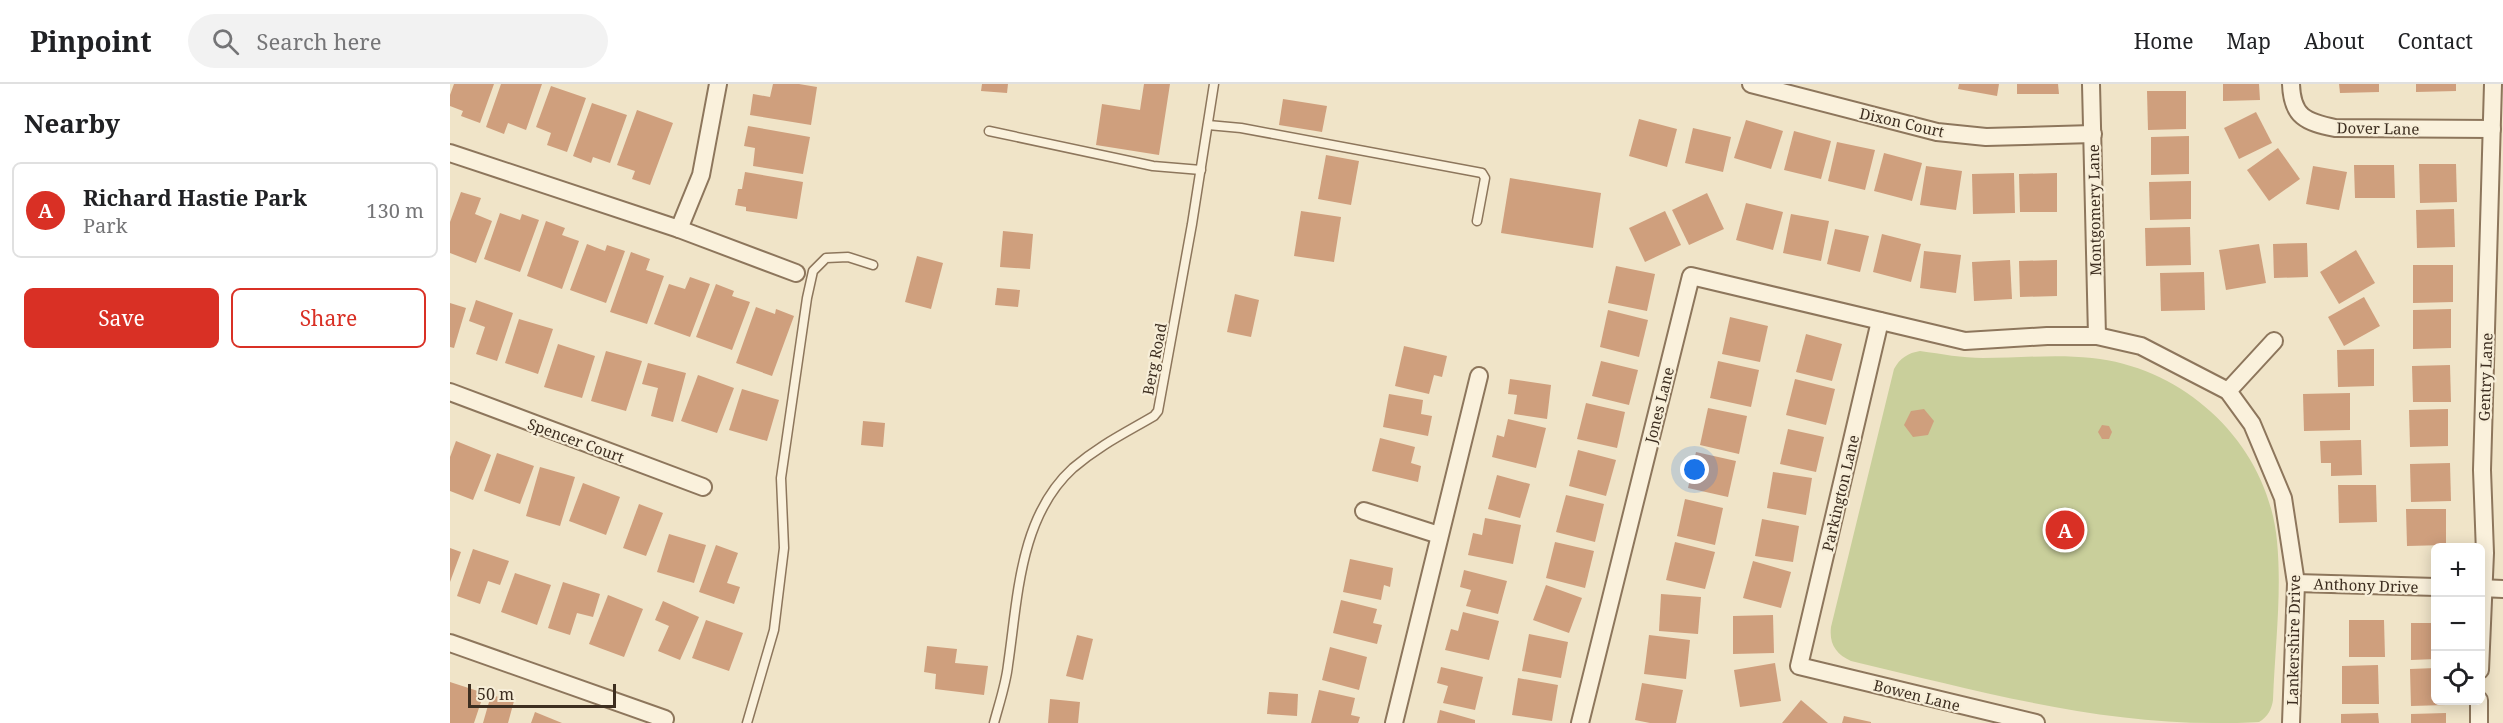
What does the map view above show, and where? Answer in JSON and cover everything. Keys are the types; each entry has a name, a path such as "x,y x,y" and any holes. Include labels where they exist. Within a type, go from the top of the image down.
{"street":[{"path":"679,229 701,176 718,84"},
{"name":"Dixon Court","path":"1751,84 1937,132 1986,136 2092,134"},
{"name":"Montgomery Lane","path":"2091,84 2097,336"},
{"name":"Dover Lane","path":"2291,84 2291,94 2298,113 2310,123 2335,129 2492,129"},
{"name":"Gentry Lane","path":"2485,543 2482,470 2493,84"},
{"path":"450,153 679,229 796,273"},
{"name":"Jones Lane","path":"1580,723 1691,276 1880,321"},
{"name":"Lankershire Drive","path":"1880,321 1965,341 2047,336 2097,336 2141,346 2228,391 2252,424 2283,498 2296,583 2291,723"},
{"name":"Parkington Lane","path":"1799,666 1880,321"},
{"path":"2228,391 2274,341"},
{"path":"1394,723 1479,376"},
{"name":"Spencer Court","path":"450,392 703,487"},
{"path":"1364,511 1439,535"},
{"name":"Anthony Drive","path":"2296,583 2431,587"},
{"path":"2485,588 2503,589"},
{"name":"Gentry Lane","path":"2481,651 2482,597"},
{"path":"450,643 665,719"},
{"name":"Bowen Lane","path":"1799,666 2036,723"},
{"path":"2479,723 2480,705"}],"lane":[{"name":"Berg Road","path":"994,723 1008,666 1014,606 1030,538 1049,496 1072,469 1110,439 1154,416 1158,411 1214,84"},
{"path":"1208,125 1241,128 1482,173 1485,178 1477,221"},
{"path":"989,130 1153,166 1201,170"},
{"path":"747,723 774,630 784,548 780,478 813,271 826,258 848,257 873,264"}],"green space":[{"path":"1920,351 1975,358 2078,357 2127,365 2160,377 2190,395 2217,417 2240,444 2258,473 2270,506 2277,541 2278,600 2273,700 2271,709 2265,718 2259,722 2249,723 2214,723 2122,717 2076,711 1986,693 1851,661 1838,652 1832,643 1831,627 1894,369 1905,357"}],"building":[{"path":"454,84 494,84 480,123 461,116 463,111 450,106 450,95"},
{"path":"501,84 542,84 526,130 508,123 504,134 486,127"},
{"path":"773,84 817,87 811,125 750,115 753,94 770,97"},
{"path":"982,84 1008,84 1007,93 981,91"},
{"path":"1144,84 1170,84 1159,155 1096,145 1102,104 1140,110"},
{"path":"1959,84 1999,84 1997,96 1958,89"},
{"path":"2017,84 2058,84 2059,94 2017,94"},
{"path":"2223,84 2259,84 2260,100 2223,101"},
{"path":"2339,84 2379,84 2379,92 2340,93"},
{"path":"2416,84 2456,84 2456,91 2416,92"},
{"path":"551,86 586,98 567,152 547,145 551,133 536,127"},
{"path":"2147,91 2186,91 2186,129 2148,130"},
{"path":"1283,99 1327,106 1322,132 1279,125"},
{"path":"592,103 627,115 610,163 593,157 591,163 573,156"},
{"path":"637,110 673,123 650,185 632,179 635,171 617,165"},
{"path":"2256,112 2272,143 2239,159 2224,128"},
{"path":"1639,119 1677,129 1667,167 1629,156"},
{"path":"1746,120 1783,131 1771,169 1734,158"},
{"path":"748,126 810,137 803,174 753,166 755,148 744,146"},
{"path":"1693,128 1731,137 1723,172 1685,163"},
{"path":"1794,131 1831,141 1821,179 1784,170"},
{"path":"2189,136 2189,174 2151,175 2151,137"},
{"path":"1837,142 1875,150 1865,190 1828,181"},
{"path":"2278,148 2300,179 2269,201 2247,170"},
{"path":"1884,153 1922,163 1912,201 1874,191"},
{"path":"1326,155 1359,161 1351,205 1318,199"},
{"path":"2419,164 2456,164 2457,202 2420,203"},
{"path":"2354,165 2394,165 2395,198 2355,198"},
{"path":"1926,166 1962,171 1956,210 1920,205"},
{"path":"2313,166 2347,172 2339,210 2306,204"},
{"path":"745,172 803,182 797,219 746,211 746,207 735,205 738,189 742,189"},
{"path":"2014,173 2015,213 1973,214 1972,174"},
{"path":"2057,173 2057,212 2020,212 2019,174"},
{"path":"1510,178 1601,193 1593,248 1501,233"},
{"path":"2191,181 2191,219 2150,220 2149,182"},
{"path":"461,192 481,198 475,214 492,221 476,263 450,253 450,222"},
{"path":"1707,193 1724,229 1689,245 1672,210"},
{"path":"1746,203 1783,212 1773,250 1736,240"},
{"path":"2454,209 2455,247 2417,248 2416,210"},
{"path":"1301,211 1341,217 1334,262 1294,256"},
{"path":"1665,211 1681,245 1645,262 1629,228"},
{"path":"500,213 520,220 522,214 539,220 520,272 484,259"},
{"path":"1791,214 1829,221 1821,261 1783,253"},
{"path":"546,221 565,228 562,235 579,241 562,289 527,276"},
{"path":"2190,227 2191,265 2146,266 2145,228"},
{"path":"1835,229 1869,236 1860,272 1827,264"},
{"path":"1003,231 1033,234 1030,269 1000,267"},
{"path":"1882,234 1921,244 1911,282 1873,272"},
{"path":"2307,243 2308,277 2274,278 2273,244"},
{"path":"587,244 605,251 607,245 625,251 606,303 570,290"},
{"path":"2259,244 2266,283 2226,290 2219,250"},
{"path":"2356,250 2375,283 2339,304 2320,272"},
{"path":"1924,251 1961,255 1956,293 1920,288"},
{"path":"631,252 650,259 646,270 664,276 647,324 610,312"},
{"path":"917,256 943,263 931,309 905,302"},
{"path":"2010,260 2012,299 1974,301 1972,262"},
{"path":"2057,260 2057,296 2020,297 2019,261"},
{"path":"2413,265 2453,265 2453,302 2413,303"},
{"path":"1616,266 1655,274 1647,311 1608,303"},
{"path":"2204,272 2205,310 2161,311 2160,273"},
{"path":"690,277 710,284 690,337 654,324 669,284 685,289"},
{"path":"716,284 734,291 732,296 750,302 732,350 696,337"},
{"path":"997,288 1020,290 1018,307 995,305"},
{"path":"1235,294 1259,300 1251,337 1227,332"},
{"path":"2364,297 2380,326 2344,346 2328,317"},
{"path":"476,300 513,313 497,361 476,354 485,327 469,321"},
{"path":"450,303 466,308 454,348 450,347"},
{"path":"756,307 775,314 776,309 794,316 772,376 736,363"},
{"path":"2451,309 2451,348 2413,349 2413,310"},
{"path":"1608,310 1648,320 1639,357 1600,347"},
{"path":"1730,317 1768,326 1760,362 1722,354"},
{"path":"519,319 553,329 538,374 505,363"},
{"path":"1806,334 1842,344 1832,381 1796,372"},
{"path":"558,344 595,356 582,398 544,387"},
{"path":"1404,346 1447,356 1442,377 1434,375 1429,394 1395,386"},
{"path":"2374,349 2374,386 2338,387 2337,350"},
{"path":"606,351 642,361 626,411 591,401"},
{"path":"1601,361 1638,370 1629,405 1592,396"},
{"path":"1718,361 1759,370 1751,407 1710,398"},
{"path":"648,363 686,373 673,422 651,416 658,388 642,384"},
{"path":"2450,365 2451,402 2413,402 2412,366"},
{"path":"698,375 734,388 717,433 681,421"},
{"path":"1510,379 1551,385 1547,419 1514,414 1517,395 1508,394"},
{"path":"1795,379 1835,389 1826,425 1786,415"},
{"path":"742,389 779,400 767,441 729,430"},
{"path":"2350,393 2350,430 2304,431 2303,394"},
{"path":"1389,394 1423,400 1421,414 1432,416 1428,436 1383,427"},
{"path":"1586,403 1625,412 1617,448 1577,439"},
{"path":"1708,408 1747,416 1739,454 1700,445"},
{"path":"1924,409 1934,421 1928,435 1913,437 1904,425 1911,411"},
{"path":"2448,409 2448,446 2410,447 2409,410"},
{"path":"1508,419 1546,428 1536,468 1492,457 1497,435 1504,437"},
{"path":"863,421 885,423 883,447 861,445"},
{"path":"2102,425 2109,426 2112,432 2109,439 2102,439 2098,432"},
{"path":"1788,429 1824,437 1816,472 1780,464"},
{"path":"1380,438 1415,447 1411,463 1421,466 1418,482 1372,471"},
{"path":"2361,440 2362,475 2331,476 2331,463 2321,463 2320,441"},
{"path":"456,441 491,455 473,500 450,491 450,457"},
{"path":"1578,450 1616,460 1606,496 1569,486"},
{"path":"1696,452 1736,461 1728,497 1688,488"},
{"path":"497,453 534,466 520,504 484,491"},
{"path":"2450,463 2451,501 2411,502 2410,464"},
{"path":"540,467 575,477 560,526 526,516"},
{"path":"1773,472 1812,478 1806,515 1767,508"},
{"path":"1497,475 1530,484 1520,518 1488,509"},
{"path":"583,483 620,497 606,535 569,521"},
{"path":"2338,485 2376,485 2377,522 2339,523"},
{"path":"1566,495 1604,504 1595,542 1556,532"},
{"path":"1685,499 1723,508 1715,545 1677,536"},
{"path":"639,504 663,513 646,556 623,548"},
{"path":"2406,509 2446,509 2446,543 2407,546"},
{"path":"1485,518 1521,525 1513,564 1468,555 1473,533 1482,535"},
{"path":"1762,519 1799,526 1793,562 1755,556"},
{"path":"669,534 706,545 694,583 657,572"},
{"path":"1555,542 1594,551 1585,588 1546,578"},
{"path":"1675,542 1715,552 1705,589 1666,580"},
{"path":"716,545 738,553 727,583 740,587 734,604 699,592"},
{"path":"450,548 461,552 450,582"},
{"path":"473,549 509,561 500,585 488,581 480,604 457,596"},
{"path":"1350,559 1393,568 1390,587 1384,585 1381,600 1343,592"},
{"path":"1753,561 1791,572 1781,608 1743,598"},
{"path":"1464,570 1507,581 1498,614 1466,606 1471,590 1460,587"},
{"path":"515,573 551,585 537,625 501,612"},
{"path":"563,582 600,594 593,617 577,613 570,635 548,628"},
{"path":"1546,585 1582,598 1569,633 1533,620"},
{"path":"1661,594 1701,597 1698,634 1659,631"},
{"path":"608,595 643,609 624,657 589,644"},
{"path":"1341,600 1377,609 1373,623 1382,625 1377,644 1333,633"},
{"path":"663,601 699,617 680,660 658,651 669,626 655,620"},
{"path":"1463,612 1499,621 1489,660 1445,650 1451,629 1458,631"},
{"path":"1773,615 1774,653 1733,654 1733,616"},
{"path":"706,620 743,633 729,671 692,658"},
{"path":"2349,620 2384,620 2385,657 2349,657"},
{"path":"2411,623 2431,623 2431,659 2411,660"},
{"path":"1529,634 1568,642 1561,678 1522,671"},
{"path":"1077,635 1093,639 1083,680 1066,676"},
{"path":"1649,635 1690,640 1686,679 1644,674"},
{"path":"927,646 957,649 955,663 988,666 984,695 935,689 936,674 924,672"},
{"path":"1330,647 1367,657 1359,690 1322,680"},
{"path":"1775,663 1781,701 1740,707 1734,670"},
{"path":"2378,665 2379,704 2342,704 2342,666"},
{"path":"1441,667 1483,677 1475,710 1443,703 1448,686 1437,683"},
{"path":"2431,668 2431,705 2446,705 2411,706 2410,669"},
{"path":"1518,678 1558,685 1552,721 1512,715"},
{"path":"450,682 484,693 474,723 450,723"},
{"path":"1642,683 1683,690 1676,723 1650,723 1635,720"},
{"path":"1319,690 1355,698 1351,715 1360,717 1358,723 1311,723"},
{"path":"1269,692 1298,694 1297,716 1267,714"},
{"path":"491,695 514,701 508,723 483,723"},
{"path":"1050,699 1080,702 1078,723 1048,723"},
{"path":"1801,700 1828,723 1782,723"},
{"path":"1440,710 1475,720 1475,723 1437,723"},
{"path":"535,712 562,723 531,723"},
{"path":"2378,713 2379,723 2341,723 2341,714"},
{"path":"2446,713 2446,723 2411,723 2411,714"},
{"path":"1844,716 1871,722 1871,723 1842,723"}],"place":[{"name":"Richard Hastie Park","path":"2065,530"}]}
